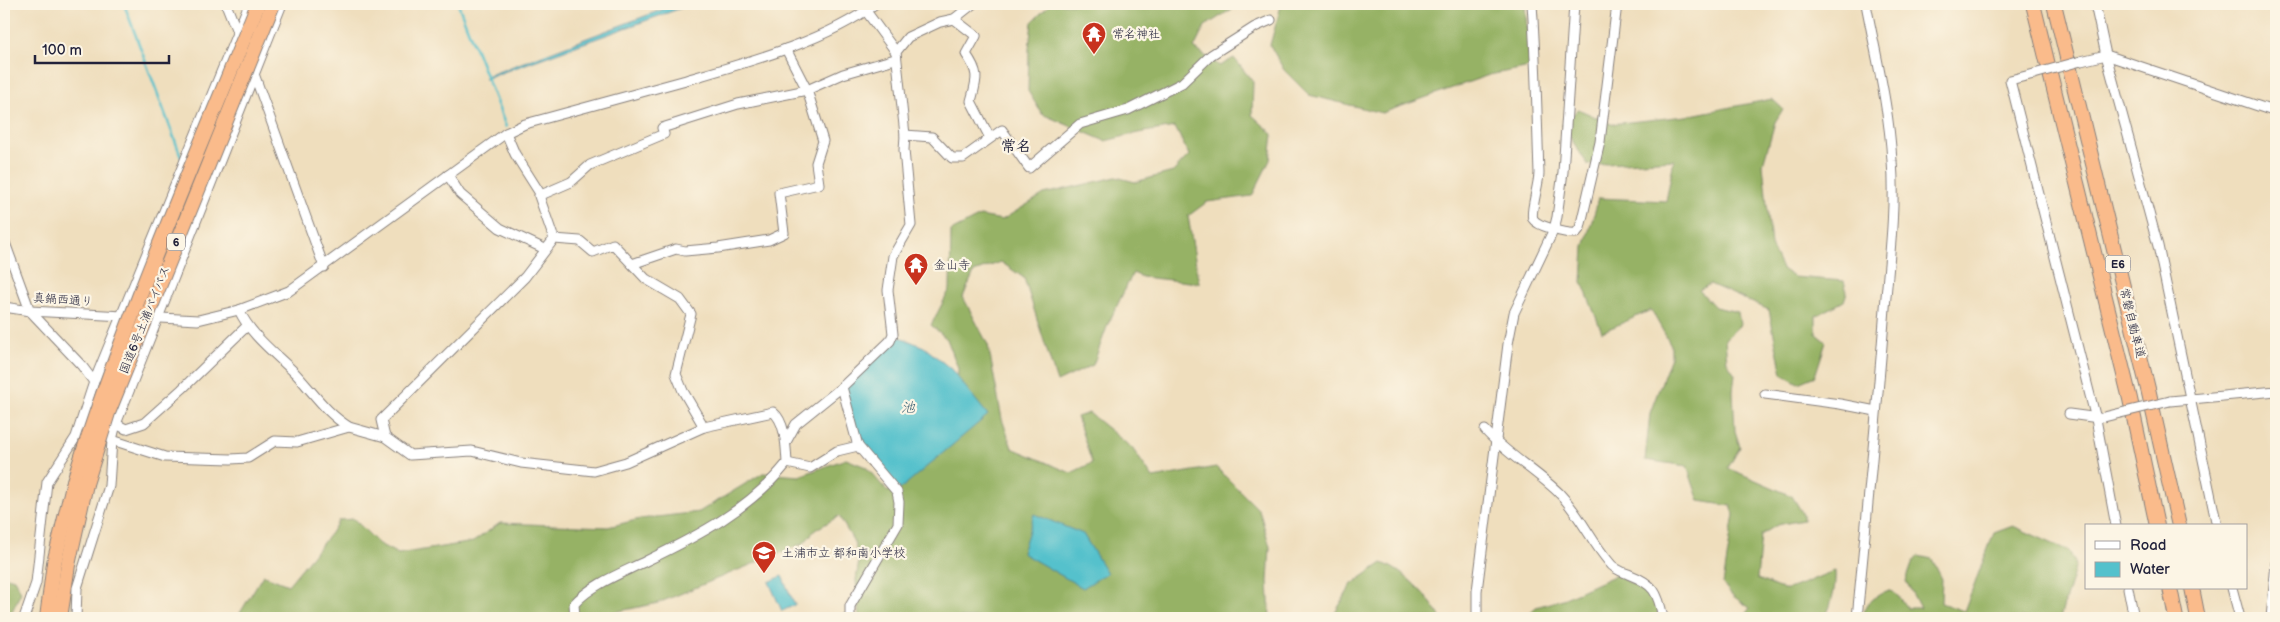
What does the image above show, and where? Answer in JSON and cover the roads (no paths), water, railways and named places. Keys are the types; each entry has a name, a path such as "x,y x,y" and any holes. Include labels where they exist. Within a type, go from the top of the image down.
{"highway":[{"name":"国道6号土浦バイパス","path":"60,618 80,482 97,407 125,331 258,4"},
{"name":"国道6号土浦バイパス","path":"47,618 54,563 80,482 273,4"},
{"name":"常磐自動車道","path":"2032,4 2130,399 2157,524"},
{"name":"常磐自動車道","path":"2054,4 2149,393 2179,524"},
{"path":"2170,590 2176,618"},
{"path":"2192,590 2198,618"}],"street":[{"path":"226,4 254,74 324,267"},
{"path":"24,618 36,583 47,482 76,437 94,382 236,31 249,4"},
{"path":"76,618 77,588 109,486 112,440 116,424 282,4"},
{"name":"真鍋西通り","path":"4,307 30,311 156,320 198,320 239,310 289,291 506,133 525,124 736,66 786,49 866,11 875,4"},
{"path":"541,195 571,182 590,164 664,134 662,128 738,104 807,90 843,74 895,55 908,36 954,19 973,4"},
{"path":"1532,4 1539,180 1532,216 1534,221 1570,234 1576,233 1580,228 1600,142 1617,4"},
{"path":"1478,618 1477,591 1495,442 1514,314 1554,229 1563,172 1574,4"},
{"path":"1857,618 1892,212 1892,162 1883,82 1876,58 1866,4"},
{"path":"2095,4 2106,55 2158,246 2217,524"},
{"path":"786,442 796,424 842,387 890,341 892,334 888,290 893,256 911,225 904,150 905,135 900,75 895,55 866,11"},
{"path":"954,19 976,36 966,54 977,70 972,101 990,138"},
{"path":"905,135 932,137 952,158 963,158 1002,130 1029,168 1080,124 1128,110 1182,84 1212,55 1255,27 1271,20"},
{"path":"632,264 676,249 685,251 718,248 769,240 784,233 780,193 819,184 816,163 823,141 807,90 786,49"},
{"path":"2116,524 2100,418 2010,80 2106,55 2276,112"},
{"path":"506,133 515,154 541,195 539,196 554,240"},
{"path":"448,175 460,194 500,228 546,249"},
{"path":"4,240 30,311 46,326 94,382"},
{"path":"554,240 580,241 593,252 613,244 646,280 680,299 691,314 676,374 683,391 704,427"},
{"path":"385,437 381,420 525,277 554,240"},
{"path":"239,310 247,326 296,375 329,412 349,427 385,437 410,455 472,450 521,462 594,471 626,462 704,427 773,412 778,416 786,442 787,463 760,494 705,532 598,585 581,596 574,604 575,618"},
{"path":"116,424 126,429 144,423 247,326"},
{"path":"842,387 858,446 897,492 899,502 898,524 850,606 850,618"},
{"path":"2069,414 2100,418 2170,401 2276,391"},
{"path":"1765,394 1876,411"},
{"path":"112,440 165,457 231,459 248,458 275,441 297,442 349,427"},
{"path":"1485,430 1495,442 1536,471 1561,495 1580,517 1610,564 1652,586 1657,593 1663,618"},
{"path":"787,463 810,468 837,451 858,446"},
{"path":"2271,618 2276,563"},
{"path":"2128,590 2134,618"},
{"path":"2233,590 2240,618"}],"water":[{"path":"677,4 692,4 484,79 487,76"},
{"name":"池","path":"895,335 924,347 951,369 988,415 899,490 860,445 844,388"},
{"path":"1034,514 1083,534 1107,573 1083,588 1022,553"},
{"path":"782,576 795,605 782,611 769,582"}],"waterway":[{"path":"124,4 182,159"},
{"path":"458,4 506,127"}],"place":[{"name":"常名神社","path":"1094,55"},
{"name":"金山寺","path":"916,286"},
{"name":"土浦市立 都和南小学校","path":"764,574"}],"district":[{"name":"常名","path":"1016,146"}]}
